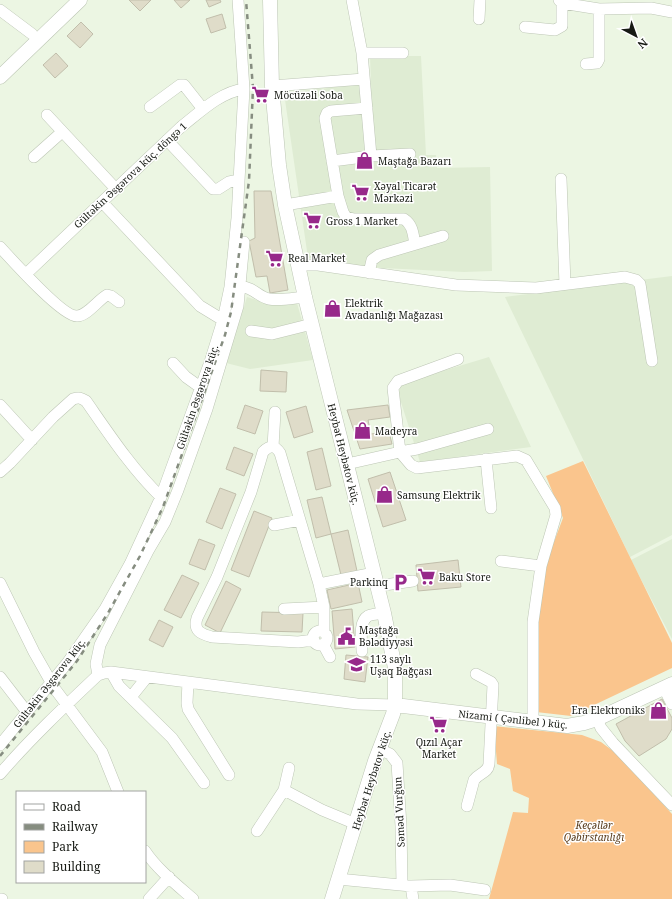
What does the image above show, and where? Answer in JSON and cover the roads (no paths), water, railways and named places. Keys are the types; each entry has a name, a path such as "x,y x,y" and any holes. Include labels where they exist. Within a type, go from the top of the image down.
{"main road":[{"path":"0,64 67,0"},
{"path":"0,77 80,0"},
{"name":"Heybət Heybətov küç.","path":"270,0 272,86 279,165 285,205 305,296 384,613 393,657 396,683 395,705 332,899"},
{"name":"Nizami ( Çənlibel ) küç.","path":"395,705 567,726 597,719 668,686"}],"street":[{"name":"Gültəkin Əsgərova küç.","path":"0,745 68,662 105,610 130,564 161,497 210,362 223,320 230,287 237,218 244,89 238,0"},
{"path":"352,0 362,53 371,156"},
{"path":"479,19 480,0"},
{"path":"525,27 555,30 562,26 561,1 599,9 651,8 672,11"},
{"path":"586,64 597,63 599,59 599,9"},
{"path":"0,10 32,34"},
{"path":"362,53 403,53"},
{"path":"272,86 364,79"},
{"path":"150,107 180,85 184,85 203,109"},
{"name":"Gültəkin Əsgərova küç. döngə 1","path":"26,274 115,188 203,109 228,93 235,90 244,89"},
{"path":"367,108 331,111 327,113 325,118 342,212 346,217 354,219 404,219 409,222 413,230 415,244"},
{"path":"47,115 115,188"},
{"path":"34,156 62,132"},
{"path":"167,140 213,189 218,189 229,182 239,180"},
{"path":"332,161 371,156 410,154"},
{"path":"561,179 565,284"},
{"path":"285,205 338,196"},
{"path":"102,202 200,306 223,320"},
{"path":"369,273 372,260 379,255 443,236"},
{"path":"98,675 96,664 100,645 165,522 207,409 238,306 241,287 244,242"},
{"path":"0,247 49,298 76,316 85,313 107,295 119,302"},
{"path":"298,266 318,265 456,285 536,288 625,277 631,278 640,284 652,361"},
{"path":"241,287 247,287 269,299 305,296"},
{"path":"251,331 272,334 312,324"},
{"path":"458,359 398,381 393,388 400,452 411,465 417,468 517,456 526,460 555,508 556,522 541,566 533,622 533,722"},
{"path":"173,363 186,377 200,387"},
{"path":"0,472 53,417 77,397 86,401 112,439 147,483 161,497"},
{"path":"0,404 32,440"},
{"path":"273,447 275,412"},
{"path":"347,464 400,452 417,450 488,429"},
{"path":"318,642 212,637 198,630 196,624 252,492 263,452 266,449 273,447 277,448 280,453 319,584 324,607 324,632 319,631 314,635 330,657"},
{"path":"486,460 491,508"},
{"path":"274,525 300,520"},
{"path":"501,561 541,566"},
{"path":"319,584 376,580 413,581"},
{"path":"1,590 51,682 66,705 102,752 118,791"},
{"path":"284,609 324,607"},
{"path":"362,651 363,620 369,616 384,613"},
{"path":"111,672 119,686 172,738 204,783"},
{"path":"0,774 27,744 66,705 98,675 104,673 111,672 356,704 395,705"},
{"path":"467,806 474,780 489,768 493,685 491,682 476,674"},
{"path":"0,677 27,712"},
{"path":"131,697 147,677"},
{"path":"188,682 186,703 188,710 229,775"},
{"path":"668,686 672,704"},
{"path":"597,719 601,728 613,743 672,805"},
{"name":"Səməd Vurğun","path":"380,749 390,754 397,763 407,885 413,899"},
{"path":"257,831 284,790 289,768"},
{"path":"284,790 322,810 356,824"},
{"path":"146,852 169,877 193,899"},
{"path":"149,899 169,877"},
{"path":"338,879 407,885 450,884 485,890"}],"railway":[{"path":"0,756 77,661 108,613 140,556 163,507 225,335 231,312 249,181 253,88 246,0"}],"place":[{"name":"Möcüzəli Soba","path":"261,95"},
{"name":"Maştağa Bazarı","path":"365,161"},
{"name":"Xəyal Ticarət Mərkəzi","path":"361,192"},
{"name":"Gross 1 Market","path":"313,221"},
{"name":"Real Market","path":"275,258"},
{"name":"Elektrik Avadanlığı Mağazası","path":"332,309"},
{"name":"Madeyra","path":"362,431"},
{"name":"Samsung Elektrik","path":"384,495"},
{"name":"Baku Store","path":"426,577"},
{"name":"Parkinq","path":"401,582"},
{"name":"Maştağa Bələdiyyəsi","path":"346,636"},
{"name":"113 saylı Uşaq Bağçası","path":"357,665"},
{"name":"Era Elektroniks","path":"658,710"},
{"name":"Qızıl Açar Market","path":"439,725"}],"park label":[{"name":"Keçəllər Qəbirstanlığı","path":"594,830"}]}
